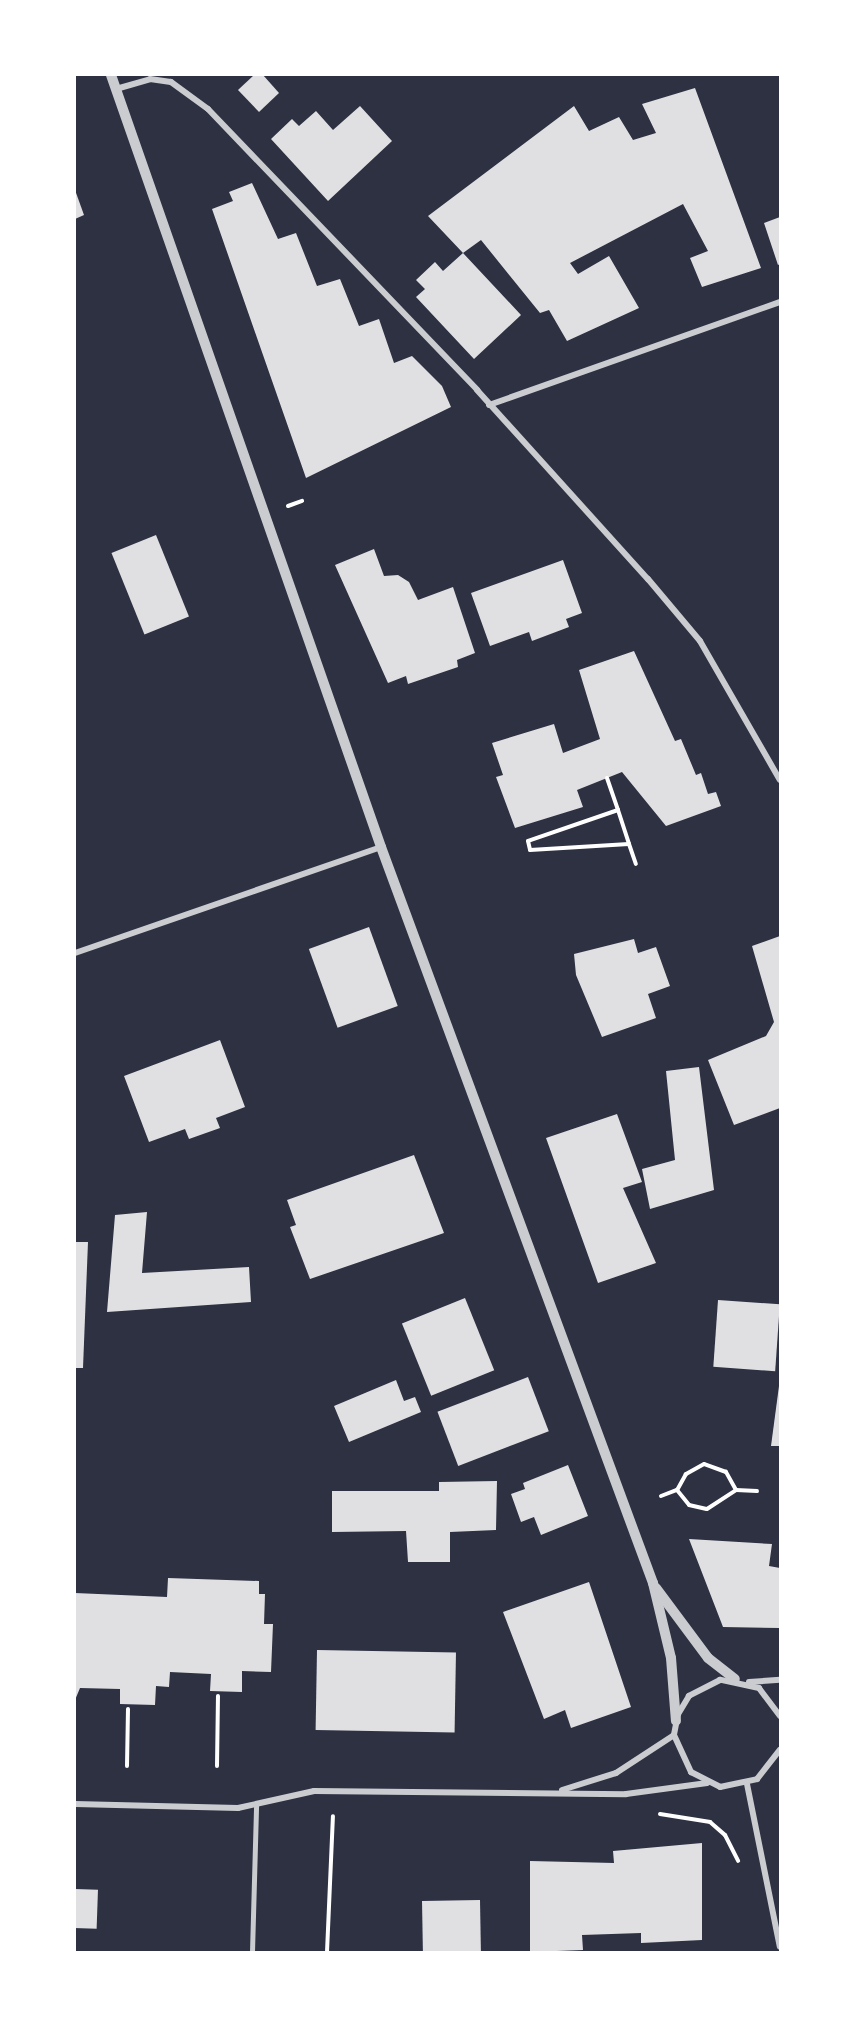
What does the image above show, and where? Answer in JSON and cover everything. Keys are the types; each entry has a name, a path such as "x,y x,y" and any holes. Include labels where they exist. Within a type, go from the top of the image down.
{"street":[{"path":"111,75 381,847 653,1583 671,1658 676,1721 674,1735 682,1762 707,1783"},
{"path":"116,89 150,79 189,92 489,405 700,640 780,780"},
{"path":"489,405 780,302"},
{"path":"75,953 381,847"},
{"path":"653,1583 708,1658 735,1679"},
{"path":"676,1721 694,1691 713,1681 780,1680"},
{"path":"748,1682 769,1697 780,1716"},
{"path":"555,1792 616,1773 674,1735"},
{"path":"770,1768 780,1750"},
{"path":"75,1804 256,1806 314,1791 652,1793 707,1783 747,1784 780,1758"},
{"path":"747,1784 780,1947"}],"lane":[{"path":"252,1952 256,1806"}],"path":[{"path":"607,778 636,864"},
{"path":"618,810 528,841 530,850 629,844"},
{"path":"661,1496 677,1491 686,1474 704,1464 726,1472 736,1490"},
{"path":"677,1491 689,1505 707,1509 736,1490 757,1491"},
{"path":"217,1766 218,1696"},
{"path":"127,1766 128,1709"},
{"path":"653,1813 710,1822 725,1835 740,1870"},
{"path":"327,1952 333,1816"}],"building":[{"path":"254,75 263,75 279,93 259,112 238,90"},
{"path":"695,88 761,268 702,287 690,258 708,251 683,204 570,263 578,274 609,256 639,308 567,341 549,310 540,313 481,240 463,253 428,216 574,106 589,131 619,117 633,140 656,133 642,104"},
{"path":"360,106 392,141 328,201 271,139 292,119 299,126 316,111 333,130"},
{"path":"252,183 278,239 296,233 317,286 340,279 359,326 379,319 394,363 412,356 442,386 451,407 306,478 212,209 233,201 229,192"},
{"path":"75,190 84,215 75,219"},
{"path":"780,217 780,264 778,265 764,223"},
{"path":"463,253 521,315 474,359 416,297 425,289 416,280 435,262 443,271"},
{"path":"156,535 189,617 144,635 111,553"},
{"path":"374,549 384,576 398,575 409,582 418,600 453,587 475,653 457,660 458,667 408,684 406,676 388,683 335,565"},
{"path":"563,560 582,613 566,619 569,627 532,641 529,632 490,646 471,593"},
{"path":"634,651 675,741 681,739 696,775 701,773 708,794 716,792 721,806 666,826 622,772 577,790 583,807 515,828 496,777 503,775 492,743 554,724 563,753 600,739 579,670"},
{"path":"369,927 398,1006 338,1028 309,949"},
{"path":"780,936 780,1108 734,1125 708,1060 766,1036 774,1022 752,946"},
{"path":"634,939 638,953 656,947 670,986 648,994 656,1018 602,1037 576,975 574,954"},
{"path":"220,1040 245,1107 216,1118 220,1128 189,1139 185,1129 149,1142 124,1076"},
{"path":"699,1067 714,1190 650,1209 642,1169 675,1160 666,1071"},
{"path":"617,1114 642,1182 623,1188 656,1263 598,1283 546,1138"},
{"path":"414,1155 444,1233 310,1279 290,1227 296,1225 287,1200"},
{"path":"147,1212 142,1273 249,1267 251,1302 107,1312 115,1215"},
{"path":"75,1242 88,1242 83,1368 75,1368"},
{"path":"465,1298 494,1370 431,1396 402,1323"},
{"path":"718,1300 780,1304 775,1371 713,1367"},
{"path":"528,1377 549,1431 458,1466 437,1412"},
{"path":"396,1380 404,1401 415,1397 421,1412 349,1442 334,1406"},
{"path":"779,1386 780,1446 771,1446"},
{"path":"568,1465 588,1516 541,1535 534,1517 521,1522 511,1494 525,1489 523,1483"},
{"path":"497,1481 496,1530 450,1532 450,1562 408,1562 406,1531 332,1532 332,1491 439,1491 439,1482"},
{"path":"689,1539 772,1544 769,1566 780,1568 780,1628 723,1627"},
{"path":"168,1578 259,1581 259,1594 265,1594 264,1624 273,1624 271,1672 242,1671 242,1692 210,1691 211,1674 170,1672 169,1687 156,1686 155,1705 120,1704 120,1689 80,1688 75,1700 75,1593 167,1597"},
{"path":"589,1582 631,1707 571,1728 565,1710 544,1719 503,1612"},
{"path":"317,1650 456,1652 455,1732 316,1730"},
{"path":"702,1843 702,1940 641,1943 641,1933 582,1935 583,1950 530,1952 530,1861 614,1863 613,1851"},
{"path":"75,1889 98,1890 97,1929 75,1928"},
{"path":"480,1900 481,1952 423,1952 422,1901"}]}
